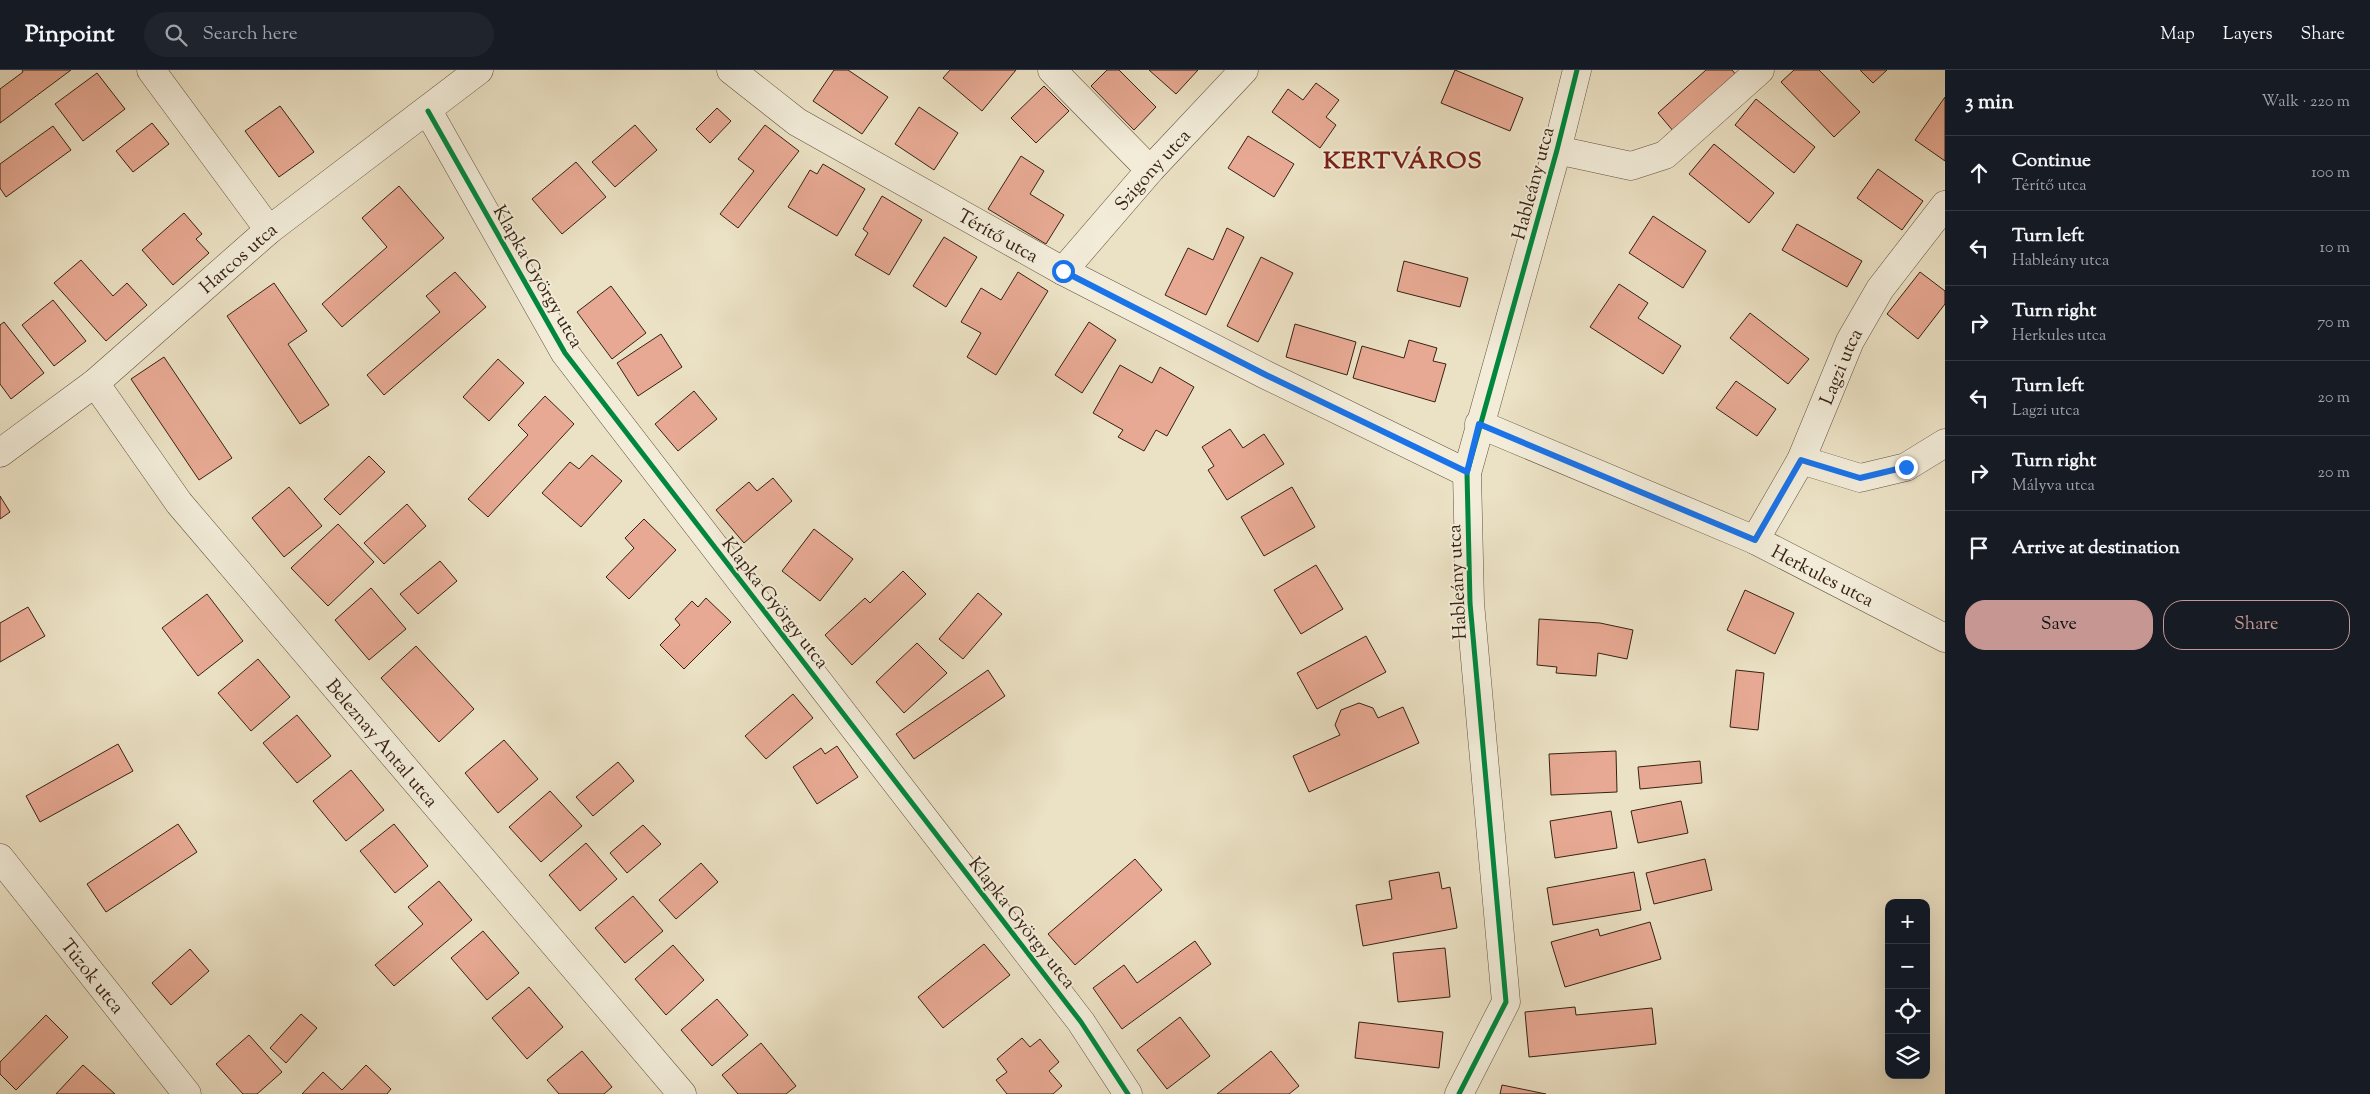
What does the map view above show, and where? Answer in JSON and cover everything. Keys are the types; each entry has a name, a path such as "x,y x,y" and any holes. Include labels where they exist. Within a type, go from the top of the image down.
{"street":[{"path":"151,70 269,230"},
{"name":"Harcos utca","path":"0,453 95,383 269,230 479,70"},
{"name":"Térítő utca","path":"731,70 797,122 1063,271 1266,375 1467,472"},
{"path":"1052,70 1150,170"},
{"name":"Szigony utca","path":"1063,271 1150,170 1244,70"},
{"name":"Hableány utca","path":"1459,1094 1506,1002 1470,604 1467,472 1479,424 1558,150 1577,70"},
{"path":"1558,150 1631,166 1665,155 1760,70"},
{"name":"Klapka György utca","path":"428,110 565,353 1081,1022 1128,1094"},
{"name":"Lagzi utca","path":"1755,540 1801,460 1850,341 1880,289 1945,205"},
{"name":"Beleznay Antal utca","path":"95,383 179,503 682,1094"},
{"name":"Herkules utca","path":"1479,424 1755,540 1945,638"},
{"path":"1801,460 1860,478 1906,467 1945,443"},
{"name":"Túzok utca","path":"0,858 187,1094"}],"building":[{"path":"22,70 71,70 0,123 0,89 23,72"},
{"path":"834,70 848,70 888,97 862,134 813,101"},
{"path":"950,70 1016,70 982,111 943,78"},
{"path":"1107,70 1119,70 1156,107 1134,130 1091,86"},
{"path":"1149,70 1198,70 1176,94"},
{"path":"1455,70 1523,98 1510,131 1441,103"},
{"path":"1706,70 1732,70 1737,76 1674,132 1658,113"},
{"path":"1794,70 1819,70 1860,112 1834,137 1781,82"},
{"path":"1860,70 1887,70 1873,83"},
{"path":"97,73 125,109 83,141 55,104"},
{"path":"1316,83 1339,100 1326,117 1336,125 1320,148 1272,112 1288,89 1303,100"},
{"path":"1044,86 1069,111 1036,143 1011,118"},
{"path":"1945,97 1945,161 1915,140"},
{"path":"1756,99 1815,147 1794,173 1735,125"},
{"path":"280,106 314,152 279,177 245,131"},
{"path":"919,107 958,133 934,170 895,144"},
{"path":"717,108 731,121 710,143 696,129"},
{"path":"152,123 169,144 133,172 116,151"},
{"path":"635,125 657,150 615,187 592,162"},
{"path":"765,125 799,151 738,228 720,214 754,171 738,159"},
{"path":"53,126 71,150 6,197 0,188 0,164"},
{"path":"1248,136 1294,164 1274,197 1228,168"},
{"path":"1714,144 1774,193 1749,223 1689,174"},
{"path":"1021,156 1044,171 1030,194 1064,215 1046,244 988,209"},
{"path":"576,162 606,197 562,234 532,199"},
{"path":"823,164 865,189 837,236 788,207 810,170 817,174"},
{"path":"1878,169 1923,201 1902,230 1857,198"},
{"path":"399,186 444,238 342,327 322,304 387,247 362,218"},
{"path":"882,196 922,220 889,275 855,255 868,233 863,229"},
{"path":"184,213 202,234 196,239 209,253 173,285 142,250"},
{"path":"1653,216 1706,251 1683,288 1629,253"},
{"path":"1797,224 1862,261 1847,287 1782,250"},
{"path":"1227,228 1244,237 1206,315 1165,295 1188,248 1213,260"},
{"path":"944,237 977,257 946,307 913,286"},
{"path":"1261,257 1293,273 1258,342 1227,326"},
{"path":"81,260 113,296 127,283 147,305 106,341 54,283"},
{"path":"1404,261 1468,278 1460,307 1397,291"},
{"path":"455,272 486,307 384,395 367,375 440,312 426,296"},
{"path":"1018,272 1048,291 996,375 967,357 981,333 961,322 981,288 1001,300"},
{"path":"1920,272 1945,291 1945,304 1918,339 1887,314"},
{"path":"274,283 307,331 288,344 329,405 300,424 227,316"},
{"path":"1619,284 1648,303 1638,318 1681,346 1663,374 1590,327"},
{"path":"611,286 646,333 612,359 577,312"},
{"path":"53,300 86,341 54,366 22,325"},
{"path":"1750,313 1809,359 1788,384 1730,338"},
{"path":"4,322 44,373 11,399 0,384 0,325"},
{"path":"1089,322 1116,340 1082,393 1055,375"},
{"path":"1295,324 1356,342 1347,375 1286,357"},
{"path":"661,334 682,367 638,396 617,363"},
{"path":"1409,340 1437,348 1433,361 1446,364 1435,402 1353,378 1362,346 1404,358"},
{"path":"164,357 232,458 199,480 131,379"},
{"path":"498,359 524,383 489,421 463,397"},
{"path":"1120,365 1152,383 1160,367 1194,387 1167,436 1156,430 1144,451 1118,437 1123,430 1093,413"},
{"path":"1736,381 1776,409 1757,436 1716,408"},
{"path":"694,391 717,419 678,451 655,424"},
{"path":"545,396 574,424 488,517 468,499 528,435 518,425"},
{"path":"1230,429 1243,448 1264,434 1284,464 1227,500 1208,470 1214,466 1202,447"},
{"path":"592,455 622,481 581,527 542,493 570,462 579,469"},
{"path":"369,456 385,472 340,515 324,499"},
{"path":"773,478 792,501 744,543 716,510 749,482 757,491"},
{"path":"289,487 322,526 284,557 252,518"},
{"path":"1292,487 1315,527 1264,556 1241,517"},
{"path":"0,496 10,512 0,519"},
{"path":"407,504 426,526 384,564 364,543"},
{"path":"644,519 676,550 629,599 606,577 634,548 625,538"},
{"path":"338,524 374,562 328,606 291,568"},
{"path":"814,529 853,559 820,601 782,571"},
{"path":"440,561 457,581 418,614 400,594"},
{"path":"1316,565 1343,609 1301,634 1274,590"},
{"path":"903,571 926,594 852,665 825,635 865,598 870,603"},
{"path":"371,588 406,629 369,660 335,620"},
{"path":"1745,590 1794,613 1775,654 1727,630"},
{"path":"978,593 1002,614 963,659 939,639"},
{"path":"207,594 243,641 198,676 162,628"},
{"path":"706,598 731,622 684,669 660,645 680,625 675,619 692,601 698,607"},
{"path":"28,607 45,636 0,662 0,623"},
{"path":"1539,619 1600,623 1633,630 1627,659 1598,653 1596,676 1556,673 1557,667 1537,665"},
{"path":"1366,636 1386,672 1317,709 1297,673"},
{"path":"917,643 947,673 904,713 876,682"},
{"path":"416,646 474,709 439,742 381,678"},
{"path":"258,659 290,697 251,731 218,693"},
{"path":"988,670 1005,696 914,759 896,734"},
{"path":"1736,670 1764,673 1758,730 1730,727"},
{"path":"793,694 813,718 766,759 745,736"},
{"path":"1359,703 1373,708 1378,718 1403,707 1419,743 1309,792 1293,756 1340,735 1335,725 1341,710"},
{"path":"297,715 331,756 297,783 263,743"},
{"path":"504,740 538,779 498,813 465,773"},
{"path":"118,744 133,771 40,822 26,796"},
{"path":"837,746 858,777 817,804 793,767 821,748 825,754"},
{"path":"1616,751 1617,792 1551,795 1549,754"},
{"path":"1700,761 1702,783 1640,789 1638,767"},
{"path":"618,762 634,781 593,816 576,797"},
{"path":"351,770 384,810 346,841 313,801"},
{"path":"550,791 582,826 541,862 509,827"},
{"path":"1681,801 1688,833 1638,843 1631,811"},
{"path":"1611,811 1617,848 1555,858 1550,821"},
{"path":"178,824 197,852 106,912 87,884"},
{"path":"394,824 428,866 395,893 360,851"},
{"path":"643,825 661,844 627,873 610,853"},
{"path":"586,843 617,879 580,911 549,875"},
{"path":"1135,859 1162,890 1075,965 1048,934"},
{"path":"1705,859 1712,890 1654,904 1646,873"},
{"path":"701,863 718,882 676,919 659,900"},
{"path":"1439,872 1442,889 1450,887 1457,928 1363,946 1356,905 1392,899 1389,881"},
{"path":"1634,872 1641,910 1553,925 1547,888"},
{"path":"439,881 472,920 394,986 375,965 423,924 408,907"},
{"path":"633,896 663,931 625,963 595,928"},
{"path":"1650,922 1661,959 1565,987 1551,942 1598,929 1600,936"},
{"path":"483,931 519,973 487,1000 451,958"},
{"path":"1195,941 1211,964 1122,1029 1093,988 1124,965 1137,983"},
{"path":"984,944 1010,975 943,1028 918,997"},
{"path":"673,945 704,980 666,1015 635,979"},
{"path":"1445,948 1450,997 1398,1002 1393,953"},
{"path":"190,949 209,971 171,1005 152,983"},
{"path":"529,987 563,1027 527,1059 492,1018"},
{"path":"717,999 748,1035 712,1066 681,1030"},
{"path":"1575,1007 1576,1015 1652,1008 1656,1044 1529,1057 1525,1012"},
{"path":"301,1014 317,1028 286,1063 270,1048"},
{"path":"46,1015 68,1037 16,1090 0,1074 0,1062"},
{"path":"1180,1017 1210,1056 1167,1089 1137,1050"},
{"path":"1359,1022 1443,1032 1439,1068 1355,1058"},
{"path":"249,1035 282,1072 257,1094 243,1094 216,1064"},
{"path":"1022,1038 1030,1047 1040,1039 1059,1062 1049,1071 1062,1086 1053,1094 1007,1094 996,1080 1007,1072 997,1059"},
{"path":"761,1043 796,1086 786,1094 738,1094 722,1075"},
{"path":"582,1051 612,1087 604,1094 559,1094 547,1080"},
{"path":"1271,1051 1299,1086 1289,1094 1217,1094"},
{"path":"83,1065 115,1094 56,1094"},
{"path":"366,1065 391,1089 387,1094 302,1094 323,1072 342,1090"},
{"path":"1502,1085 1546,1094 1500,1094"}],"cycle path":[{"path":"1459,1094 1506,1002 1470,603 1467,473 1557,150 1577,70"},
{"path":"428,111 565,353 1081,1022 1128,1094"}],"district":[{"name":"KERTVÁROS","path":"1403,160"}],"route":[{"path":"1063,271 1266,375 1467,472 1479,424 1755,540 1801,460 1860,478 1906,467"}]}
